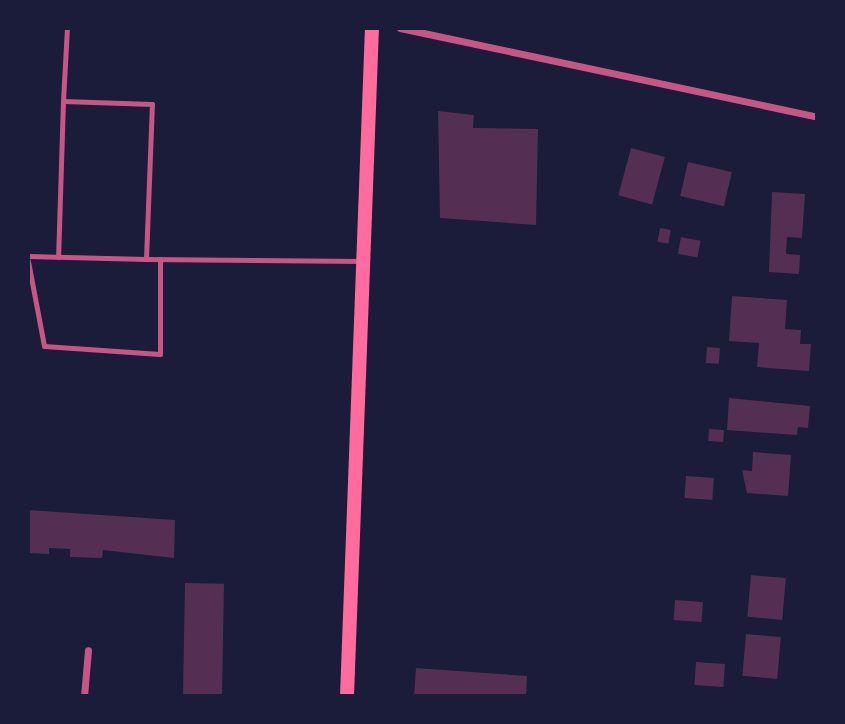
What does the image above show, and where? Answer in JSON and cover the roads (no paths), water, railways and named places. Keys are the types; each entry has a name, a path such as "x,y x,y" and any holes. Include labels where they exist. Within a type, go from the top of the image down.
{"main road":[{"path":"348,696 372,28"}],"street":[{"path":"400,28 817,117"},
{"path":"84,696 88,650"}],"lane":[{"path":"58,257 67,28"},
{"path":"63,101 152,104 146,259"},
{"path":"160,260 160,354 44,346 28,258 363,261"}]}
